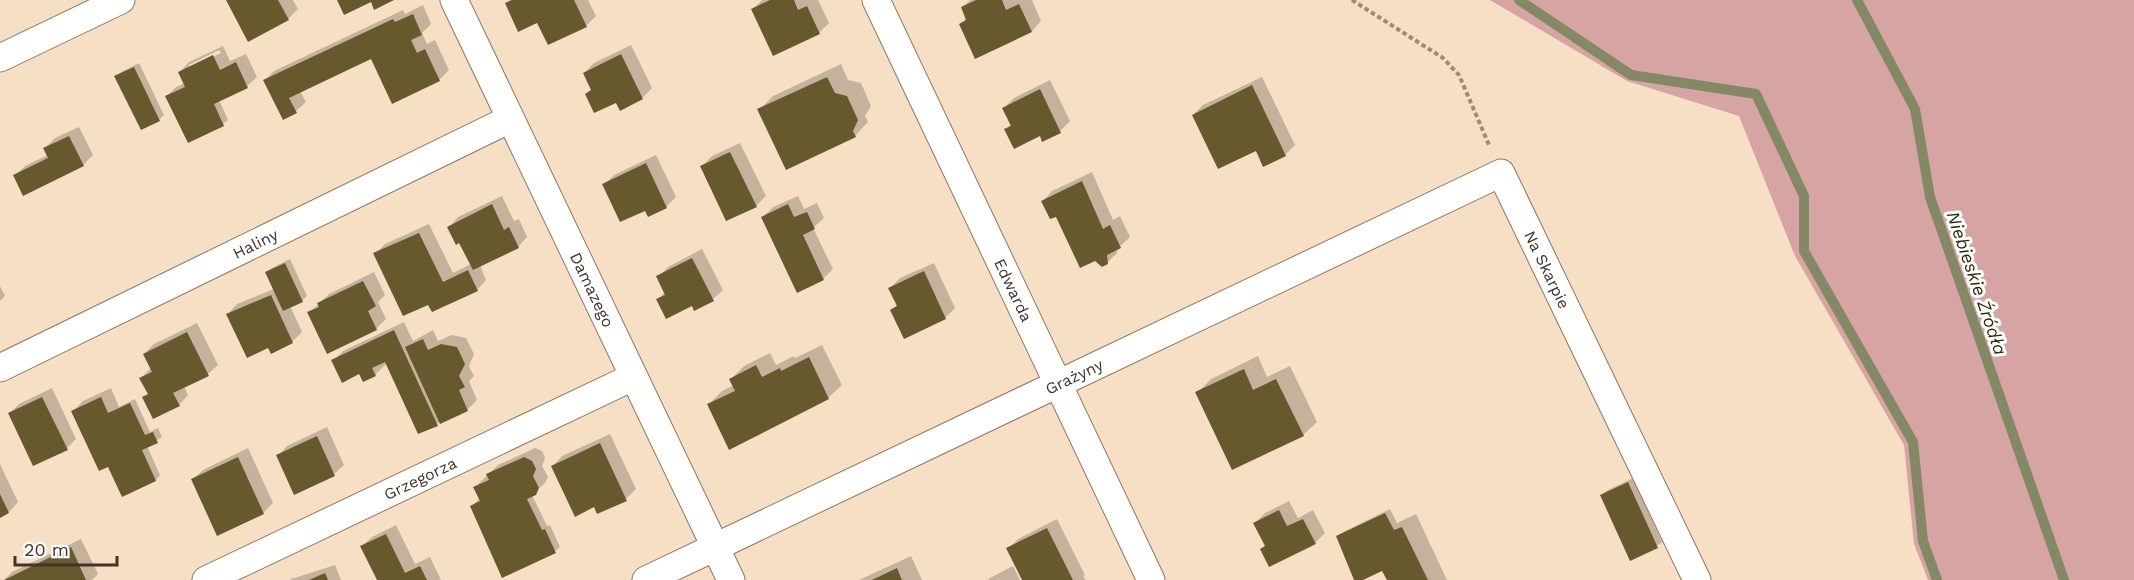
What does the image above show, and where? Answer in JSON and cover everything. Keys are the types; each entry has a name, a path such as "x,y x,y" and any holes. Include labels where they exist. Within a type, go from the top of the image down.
{"street":[{"path":"0,58 121,0"},
{"name":"Damazego","path":"454,0 731,580"},
{"name":"Edwarda","path":"876,0 1151,580"},
{"name":"Haliny","path":"0,368 510,119"},
{"name":"Grażyny","path":"646,580 1501,173"},
{"name":"Na Skarpie","path":"1501,173 1697,580"},
{"name":"Grzegorza","path":"206,580 633,377"}],"path":[{"path":"1352,0 1443,58 1459,75 1501,173"}],"shaded area":[{"path":"1490,0 2134,0 2134,580 1928,580 1914,544 1904,445 1795,256 1739,116 1627,81"}],"building":[{"path":"226,0 278,0 289,20 248,42"},
{"path":"337,0 394,0 374,10 371,2 344,15"},
{"path":"512,0 574,0 587,27 548,45 537,23 518,32 505,3"},
{"path":"770,0 794,0 798,10 807,6 820,34 773,56 751,9"},
{"path":"976,0 1002,0 1006,10 1019,4 1032,32 975,59 959,24 966,20 961,7"},
{"path":"413,14 422,35 411,40 417,53 425,49 440,81 392,104 371,59 289,98 297,113 283,120 263,80 393,19 395,22"},
{"path":"621,54 643,99 620,111 616,103 594,113 585,94 591,90 583,73"},
{"path":"213,55 220,70 236,62 248,88 214,104 224,126 188,143 165,96 185,87 178,72"},
{"path":"134,67 160,121 141,130 114,76"},
{"path":"827,77 835,93 847,96 858,120 853,131 856,137 786,170 757,109"},
{"path":"1252,85 1286,156 1263,167 1256,151 1218,169 1192,115"},
{"path":"1040,89 1061,133 1042,142 1040,136 1014,149 1004,129 1011,126 1002,108"},
{"path":"69,136 84,166 23,196 13,175 48,158 43,148"},
{"path":"730,152 757,207 726,221 700,166"},
{"path":"646,163 667,208 648,217 645,211 620,222 602,184"},
{"path":"1082,181 1103,229 1110,225 1121,248 1107,255 1108,264 1102,267 1095,261 1080,268 1056,217 1050,219 1041,201"},
{"path":"492,204 504,230 509,227 519,248 473,270 459,243 456,245 447,227"},
{"path":"788,204 794,217 807,212 815,229 803,235 824,280 797,293 761,217"},
{"path":"419,233 443,282 468,270 478,291 432,312 428,305 403,316 373,253"},
{"path":"692,258 714,301 694,311 692,306 666,319 656,299 665,295 656,276"},
{"path":"285,263 303,302 283,311 265,272"},
{"path":"924,271 946,319 904,339 890,310 897,306 888,288"},
{"path":"363,281 376,306 368,311 377,330 327,354 307,312 319,307 317,303"},
{"path":"271,295 293,343 271,354 268,348 247,358 226,314"},
{"path":"394,330 438,426 418,434 385,362 372,368 376,376 363,382 359,374 342,383 331,360"},
{"path":"187,332 209,376 173,393 180,406 153,419 142,397 148,394 139,378 152,372 143,354"},
{"path":"423,339 428,350 441,344 457,347 465,364 459,376 465,387 459,390 468,411 440,424 405,347"},
{"path":"809,357 829,399 729,450 707,404 735,391 729,379 756,365 762,377 780,368 781,371"},
{"path":"1244,369 1253,390 1276,379 1304,436 1232,470 1195,392"},
{"path":"42,397 68,450 33,466 8,413"},
{"path":"101,397 108,413 130,403 145,435 153,432 158,443 142,450 156,481 122,497 108,467 99,471 71,411"},
{"path":"317,436 335,476 294,495 276,455"},
{"path":"600,443 627,501 597,514 594,507 575,517 551,466"},
{"path":"238,457 264,514 217,536 191,479"},
{"path":"524,457 532,461 536,469 533,476 539,488 536,495 527,499 556,553 502,578 470,506 480,501 473,487 489,480 486,474"},
{"path":"1628,482 1658,548 1630,561 1600,495"},
{"path":"0,494 9,513 0,518"},
{"path":"1279,510 1287,526 1303,519 1316,544 1269,567 1260,549 1265,546 1253,523"},
{"path":"1385,513 1394,530 1402,527 1428,580 1387,580 1382,571 1363,580 1354,580 1336,536"},
{"path":"1047,528 1073,580 1022,580 1006,548"},
{"path":"386,534 405,573 420,566 427,580 377,580 360,546"},
{"path":"71,547 86,580 4,580"},
{"path":"897,568 902,580 872,580"},
{"path":"325,573 328,580 309,580"}],"waterway":[{"path":"1519,0 1631,75 1756,94 1804,196 1804,251 1913,442 1923,541 1937,580"},
{"name":"Niebieskie Źródła","path":"1857,0 1915,109 1930,197 2064,580"}]}
